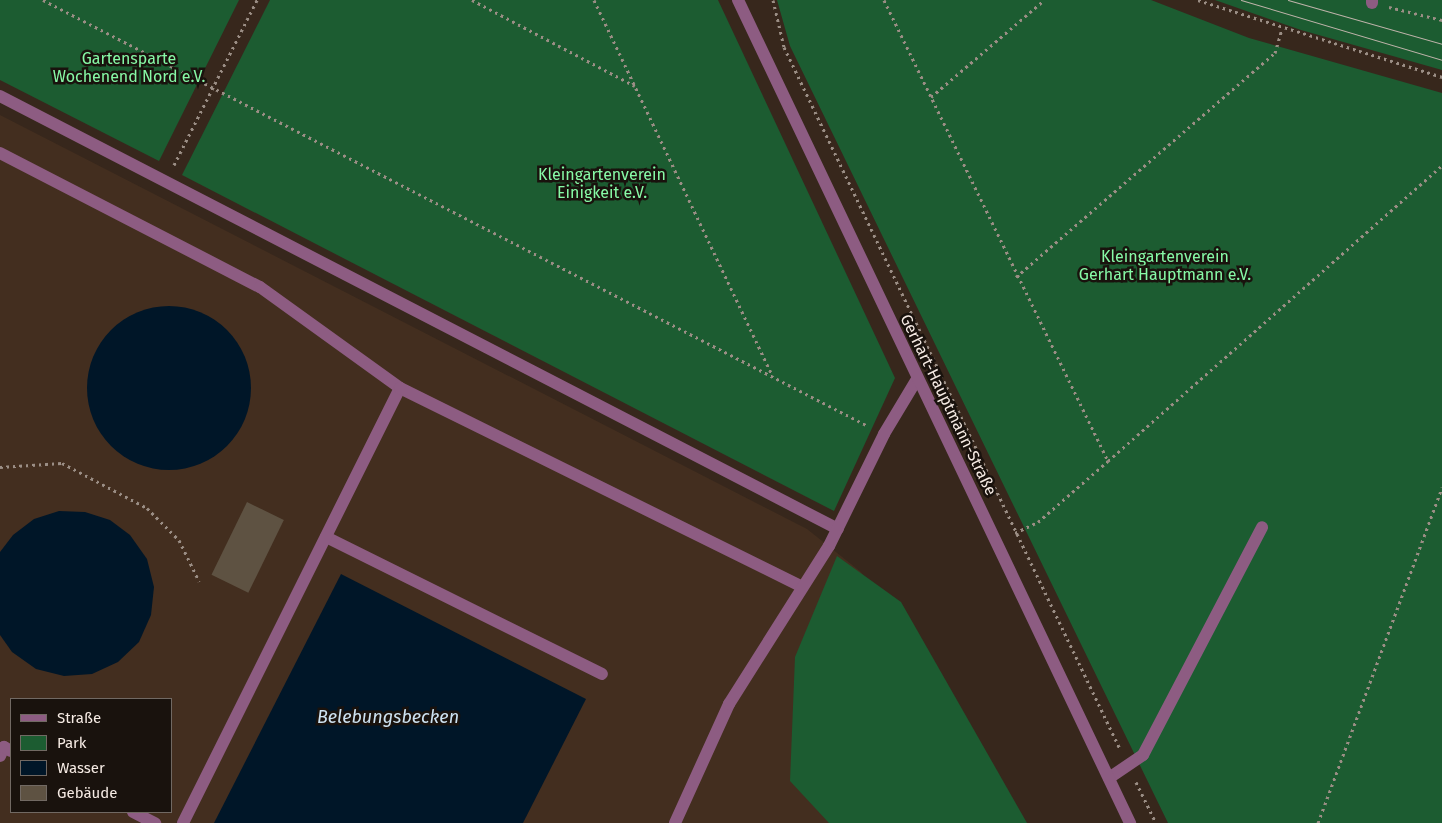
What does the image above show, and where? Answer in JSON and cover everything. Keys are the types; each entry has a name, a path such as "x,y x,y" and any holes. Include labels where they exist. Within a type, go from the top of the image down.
{"street":[{"name":"Gerhart-Hauptmann-Straße","path":"738,0 1130,823"},
{"path":"0,96 838,529"},
{"path":"0,153 260,287 400,388 800,586"},
{"path":"675,823 729,704 800,586 838,529 884,434 917,379"},
{"path":"182,823 400,388"},
{"path":"1109,778 1143,755 1262,527"},
{"path":"326,537 602,674"},
{"path":"0,756 4,748 10,751"},
{"path":"135,813 155,823"}],"path":[{"path":"43,0 884,434"},
{"path":"166,181 257,0"},
{"path":"472,0 636,86"},
{"path":"594,0 773,377"},
{"path":"773,0 784,47 1015,533 1156,823"},
{"path":"884,0 1016,277 1108,461"},
{"path":"931,97 1044,0"},
{"path":"1198,0 1282,29 1442,77"},
{"path":"1372,2 1442,20"},
{"path":"1016,277 1275,53 1282,29"},
{"path":"1015,533 1038,522 1442,165"},
{"path":"0,467 62,463 147,508 180,540 199,581"},
{"path":"1318,823 1442,487"}],"shaded area":[{"path":"0,115 807,529 861,572 987,823 0,823"}],"green space":[{"name":"Gartensparte Wochenend Nord e.V.","path":"0,0 239,0 159,161 0,80"},
{"name":"Kleingartenverein Einigkeit e.V.","path":"270,0 718,0 895,378 834,511 182,175"},
{"name":"Kleingartenverein Gerhart Hauptmann e.V.","path":"777,0 1151,0 1249,38 1442,93 1442,823 1168,823 790,46"},
{"path":"1215,0 1442,0 1442,70 1301,30"},
{"path":"837,556 901,602 1027,823 829,823 790,781 795,657"}],"water":[{"path":"177,306 193,309 208,315 233,336 242,349 248,364 251,388 250,404 242,427 221,452 208,461 193,467 161,470 145,467 130,461 105,440 96,427 90,412 87,380 90,364 96,349 117,324 130,315 145,309"},
{"path":"59,511 85,512 110,520 130,535 147,559 154,587 151,615 139,642 118,662 92,674 64,676 36,669 12,652 0,635 0,552 13,535 34,519"},
{"name":"Belebungsbecken","path":"341,574 586,699 523,823 214,823"}],"building":[{"path":"247,502 284,520 248,593 211,575"}],"tram line":[{"path":"1241,0 1442,60"},
{"path":"1288,0 1442,44"}]}
